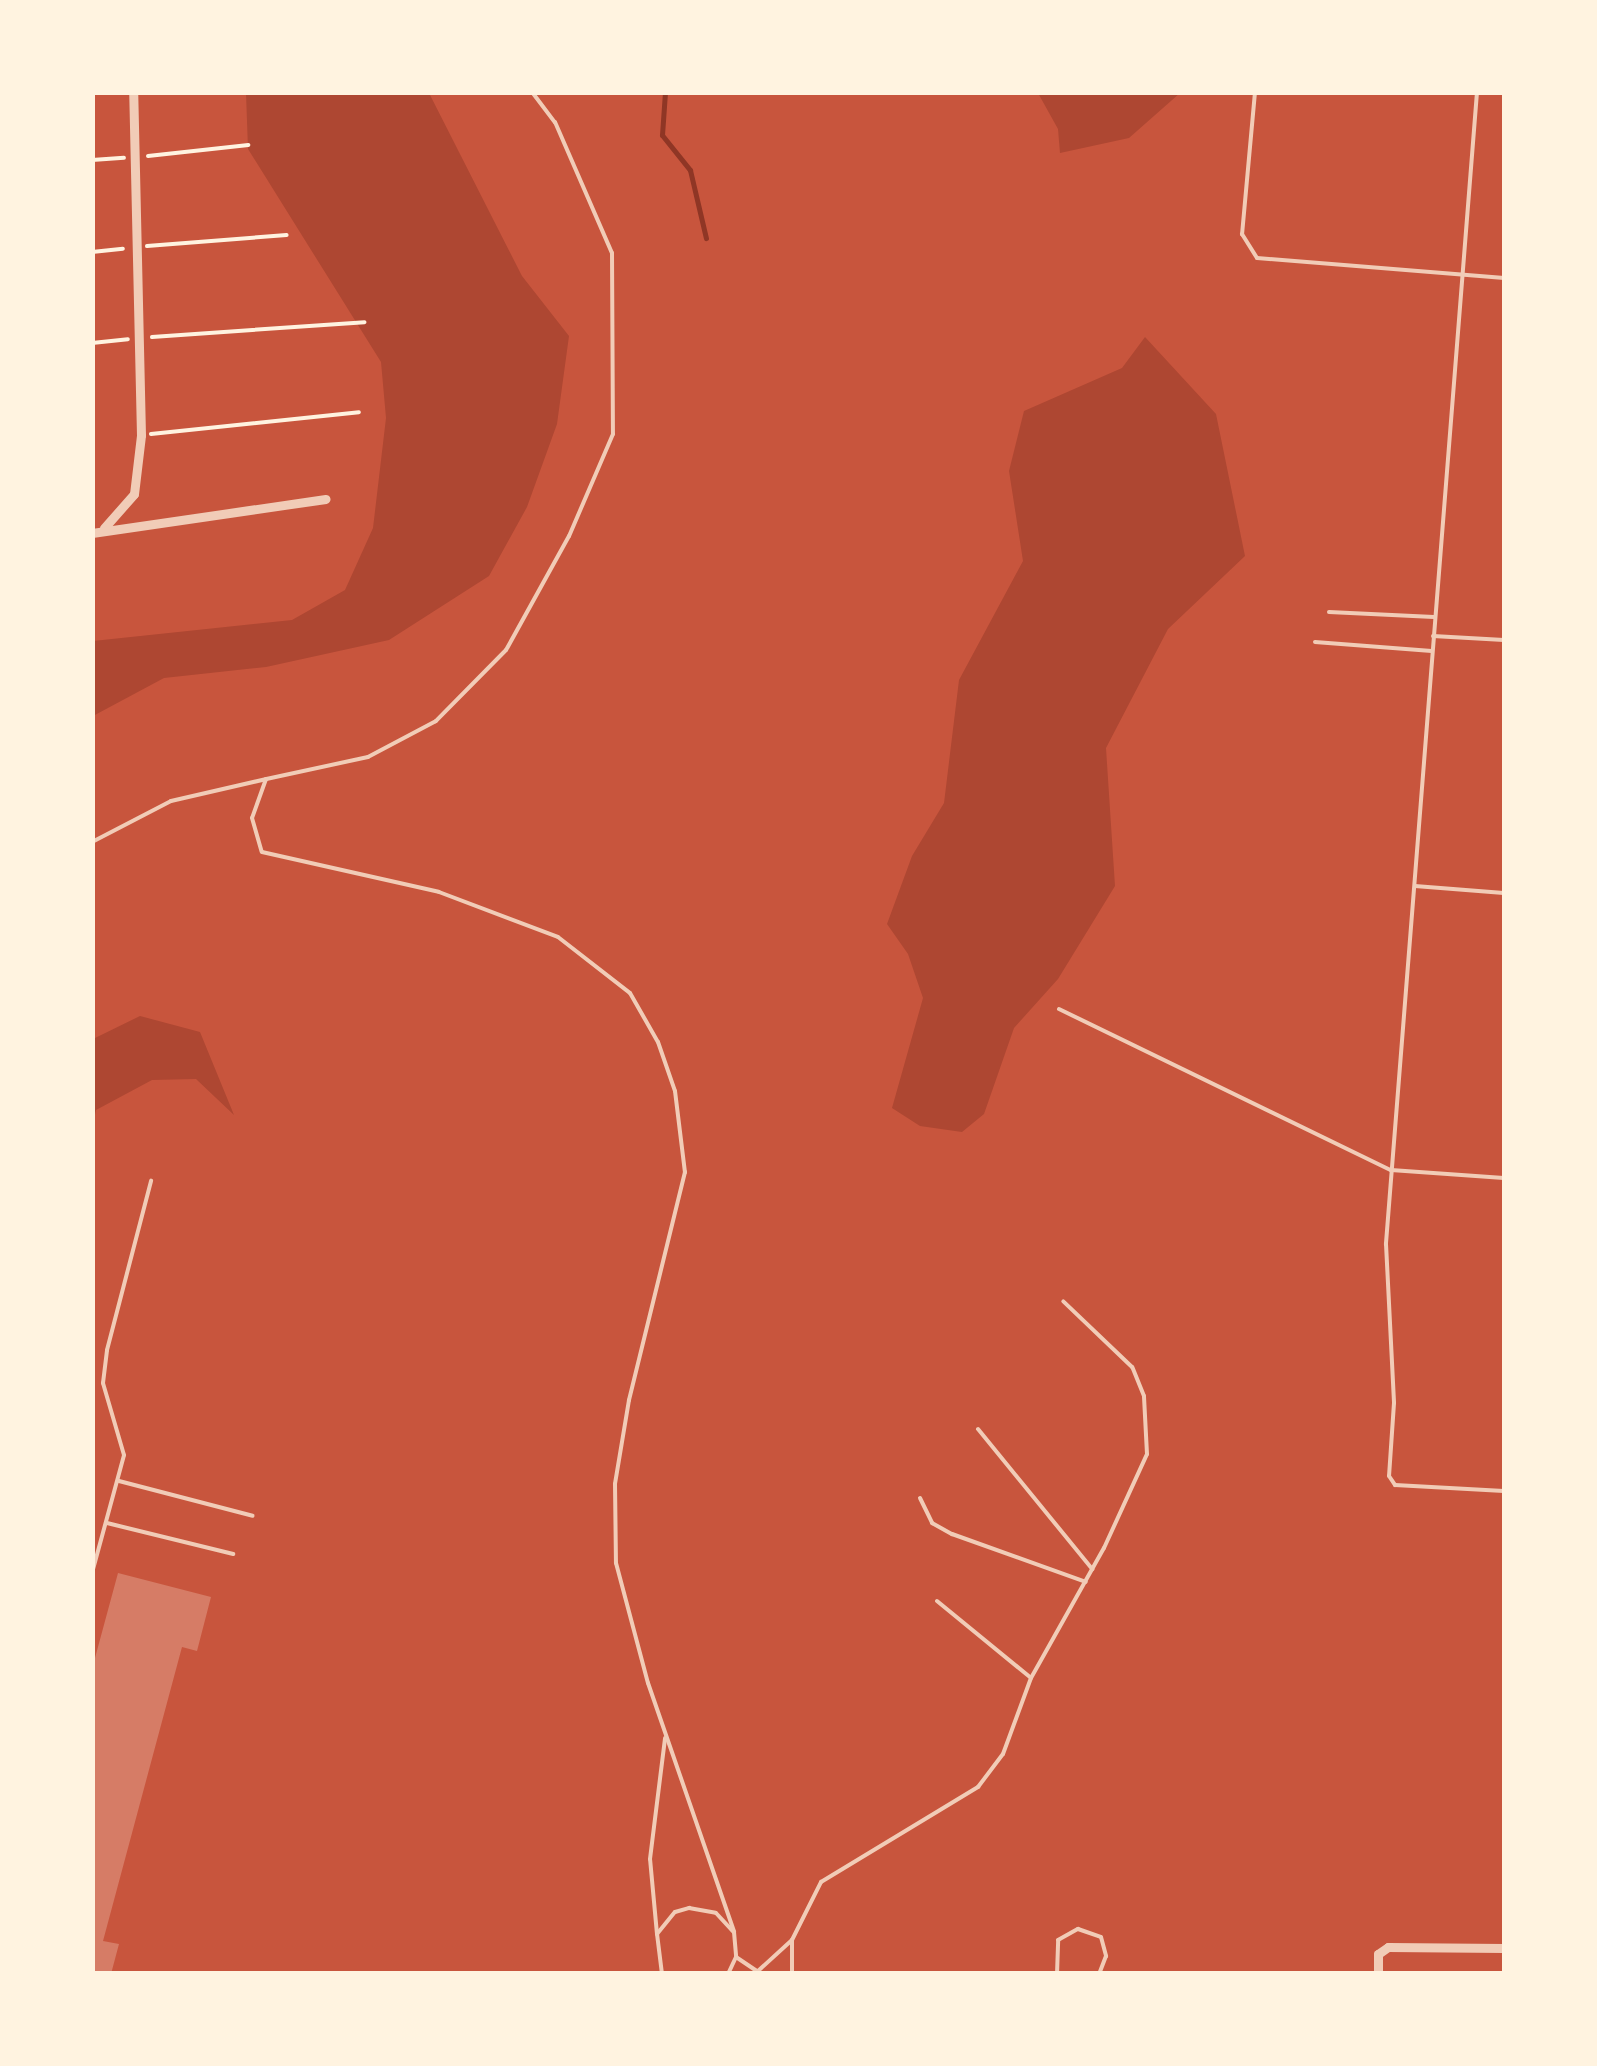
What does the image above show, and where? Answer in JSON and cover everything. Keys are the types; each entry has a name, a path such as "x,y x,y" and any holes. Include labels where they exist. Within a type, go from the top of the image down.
{"street":[{"path":"104,528 134,494 142,435 133,92"},
{"path":"92,532 326,499"},
{"path":"1378,1974 1378,1954 1388,1947 1504,1948"}],"lane":[{"path":"92,842 171,801 368,757 436,721 506,650 569,536 613,434 612,253 555,122 532,92"},
{"path":"1255,92 1242,234 1256,258 1504,278"},
{"path":"1477,92 1386,1244 1394,1403 1389,1476 1395,1485 1504,1491"},
{"path":"1329,612 1434,616"},
{"path":"1433,636 1504,640"},
{"path":"1315,642 1432,651"},
{"path":"266,779 252,818 262,852 439,892 558,937 630,993 658,1042 675,1092 686,1172 629,1400 615,1504 616,1563 665,1738 702,1824 734,1932 736,1957 728,1974"},
{"path":"1413,886 1504,893"},
{"path":"1059,1009 1391,1170 1504,1178"},
{"path":"92,1572 120,1481 124,1455 103,1384 104,1367 152,1181"},
{"path":"736,1957 759,1972 792,1940 821,1882 978,1786 1002,1754 1031,1678 1086,1582 1146,1454 1144,1396 1132,1366 1063,1301"},
{"path":"978,1428 1092,1570"},
{"path":"120,1481 254,1516"},
{"path":"920,1498 932,1522 952,1534 1086,1582"},
{"path":"107,1524 234,1554"},
{"path":"937,1601 1031,1678"},
{"path":"662,1974 650,1859 665,1738"},
{"path":"657,1934 689,1908 716,1912 734,1932"},
{"path":"1057,1974 1058,1940 1078,1929 1101,1937 1106,1956 1100,1974"},
{"path":"792,1940 792,1974"}],"path":[{"path":"92,160 248,145"},
{"path":"92,252 287,235"},
{"path":"92,342 364,322"},
{"path":"142,435 359,412"}],"shaded area":[{"path":"1180,92 1129,138 1060,153 1058,129 1038,93"},
{"path":"246,93 429,93 522,276 569,336 557,424 527,507 489,576 389,640 266,667 164,678 93,716 93,641 292,620 345,590 373,528 386,418 381,362 248,149"},
{"path":"1145,337 1216,414 1245,556 1168,629 1106,748 1115,886 1058,979 1014,1028 984,1114 962,1132 920,1126 892,1108 923,998 908,954 887,924 912,856 944,803 959,680 1023,561 1009,471 1024,411 1122,368"},
{"path":"140,1016 200,1032 234,1115 196,1079 152,1080 96,1110 93,1124 93,1039"}],"building":[{"path":"118,1573 211,1597 197,1651 182,1647 103,1941 119,1944 111,1974 92,1974 92,1669"}],"waterway":[{"path":"665,92 662,135 690,170 706,238"}]}
